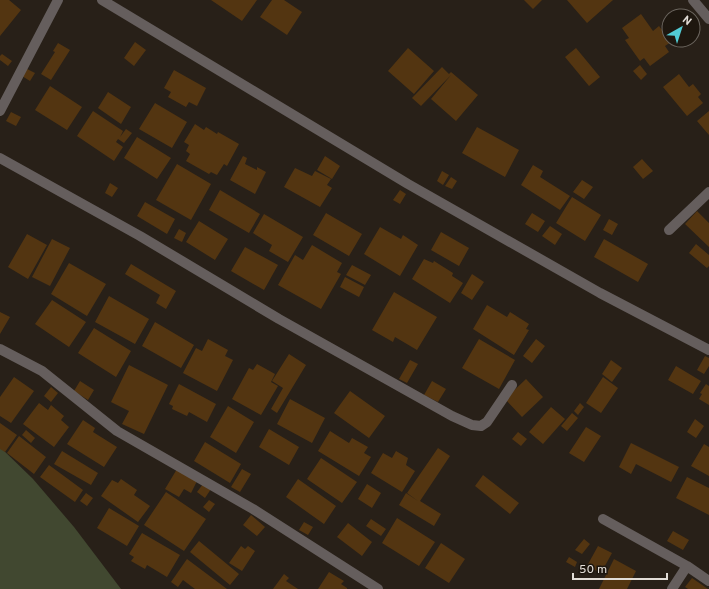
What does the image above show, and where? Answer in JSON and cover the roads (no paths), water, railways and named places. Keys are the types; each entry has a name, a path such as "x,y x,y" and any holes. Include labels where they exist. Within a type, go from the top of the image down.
{"street":[{"path":"0,111 58,0"},
{"path":"102,0 408,184 600,293 709,350"},
{"path":"693,0 709,19"},
{"path":"0,158 140,236 279,319 472,426 481,426 487,422 512,385"},
{"path":"669,230 709,192"},
{"path":"0,349 42,371 117,431 253,509 378,589"},
{"path":"603,519 687,566 709,581"},
{"path":"672,589 687,566"}]}
